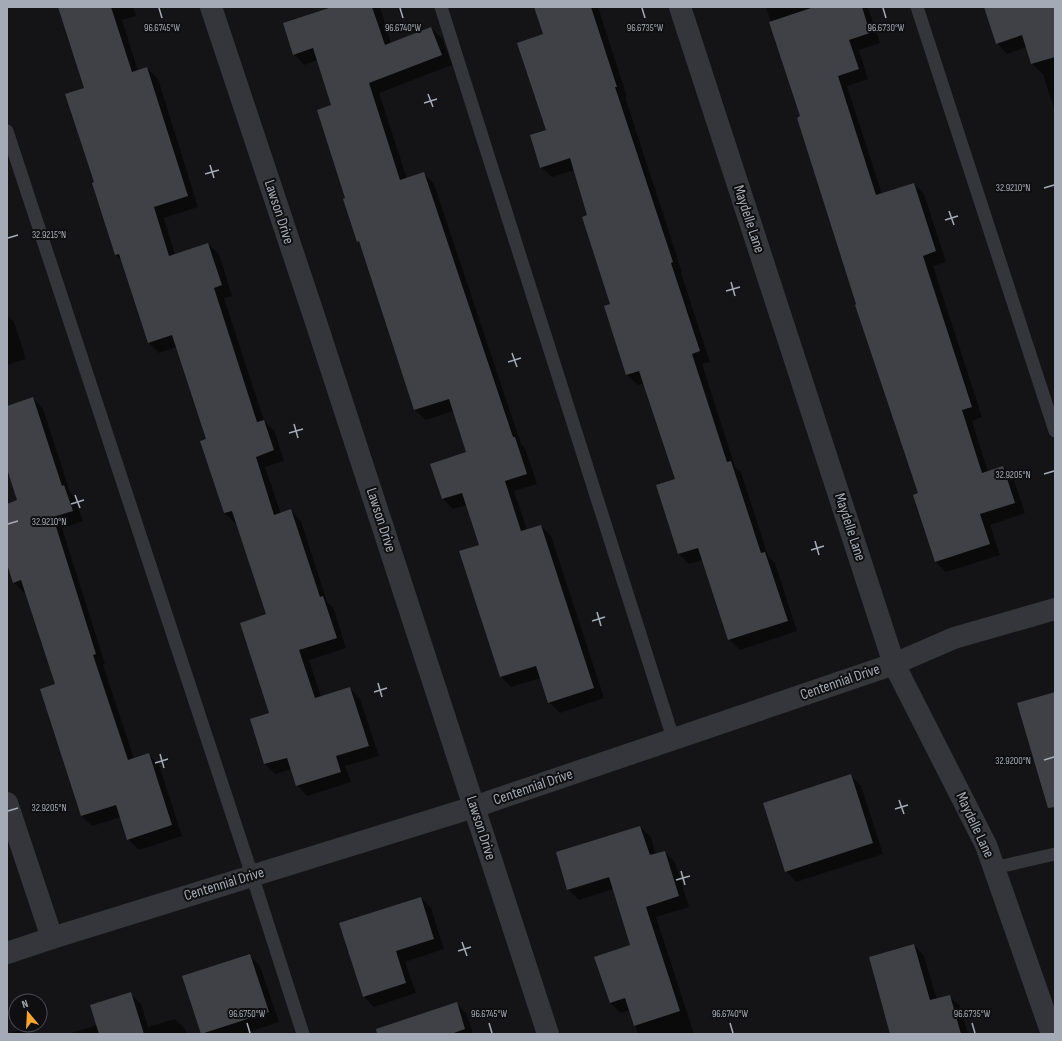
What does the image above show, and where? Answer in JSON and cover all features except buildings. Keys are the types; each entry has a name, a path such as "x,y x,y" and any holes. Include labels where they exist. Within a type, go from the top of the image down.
{"street":[{"name":"Lawson Drive","path":"211,7 319,331 548,1034"},
{"name":"Maydelle Lane","path":"680,7 894,664 986,845 1052,1034"},
{"name":"Centennial Drive","path":"7,953 252,875 474,807 894,664 954,638 1055,609"},
{"path":"7,803 52,938"}],"lane":[{"path":"441,7 673,738"},
{"path":"917,7 1055,431"},
{"path":"7,132 303,1034"},
{"path":"994,868 1055,854"}]}
